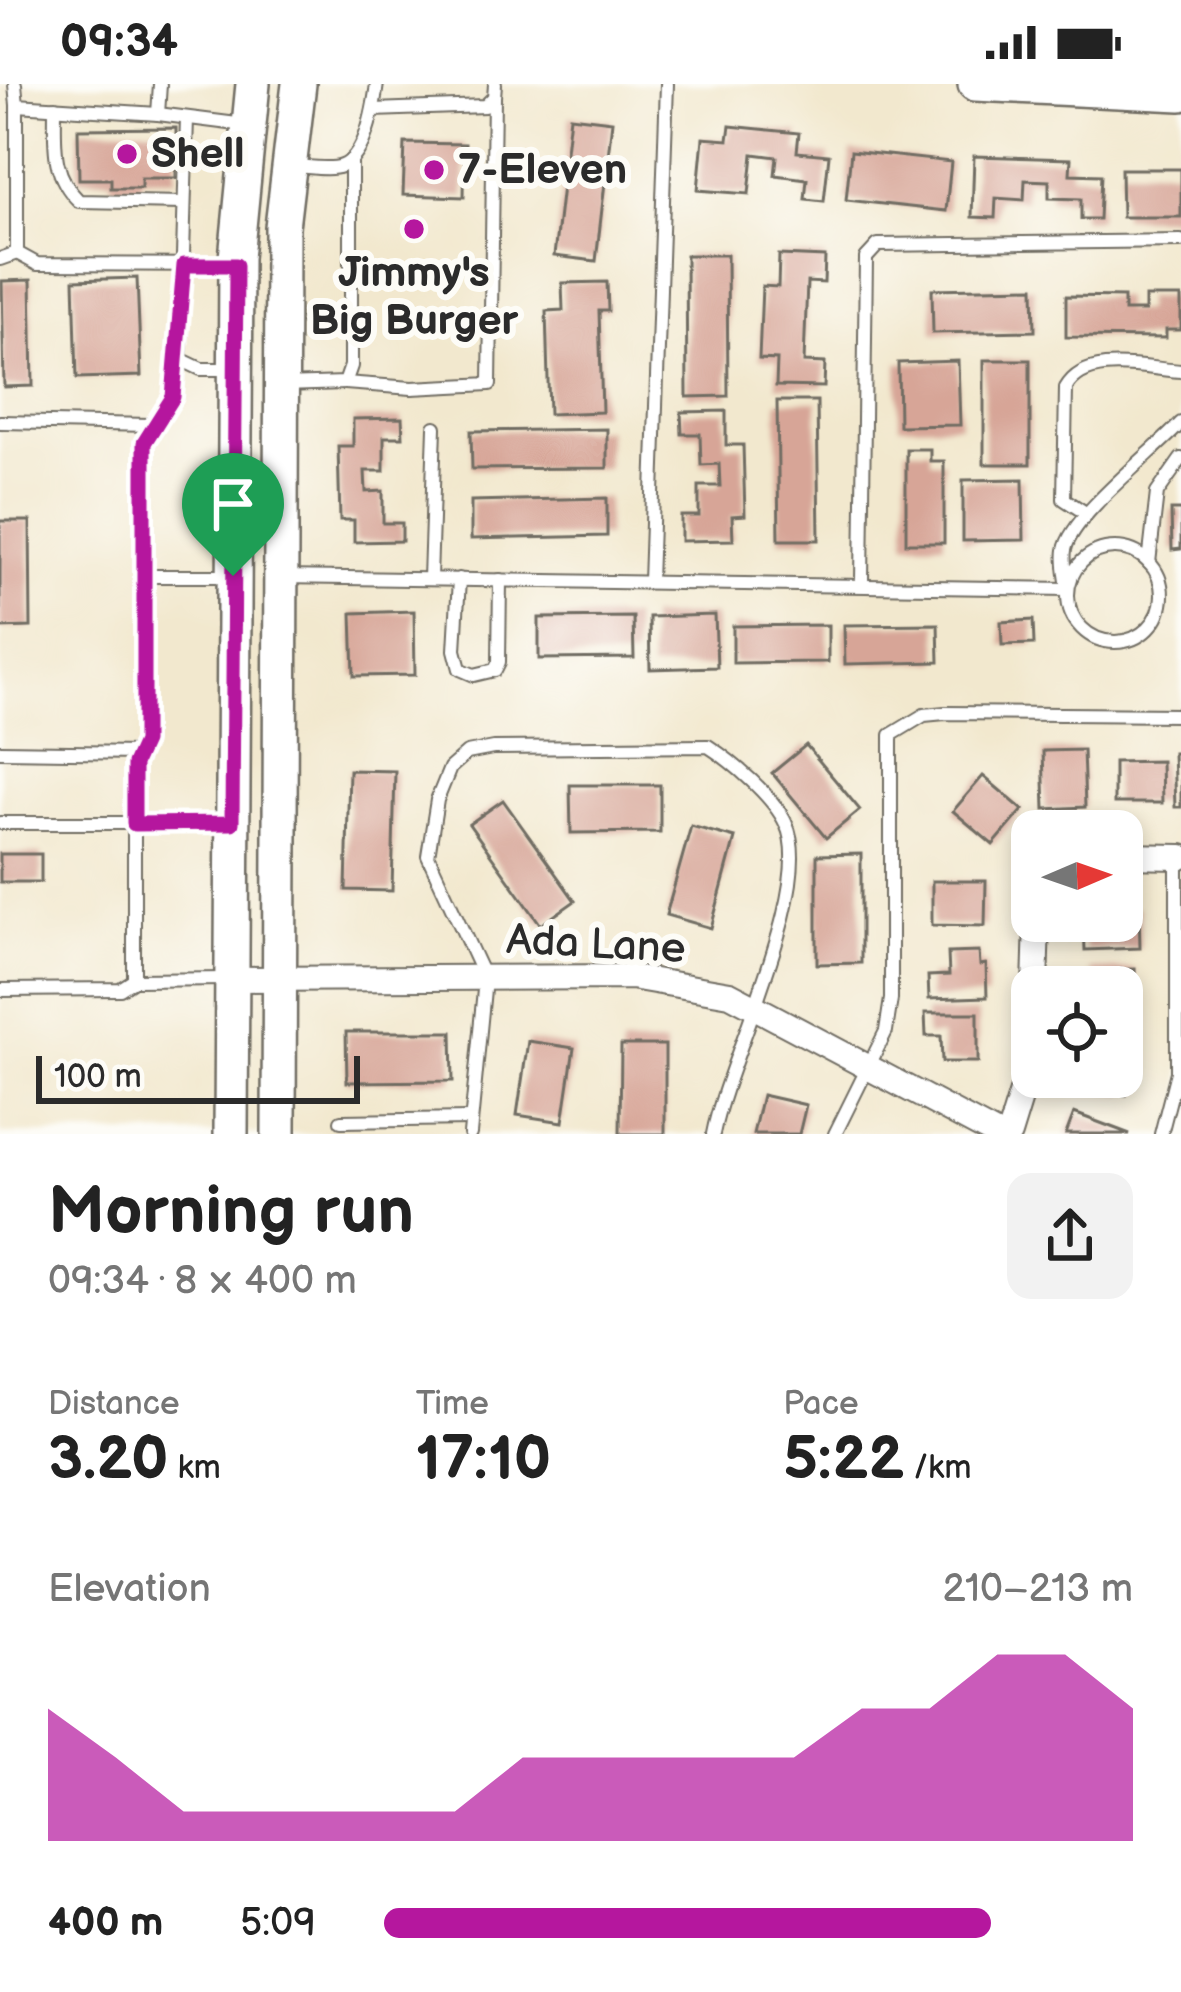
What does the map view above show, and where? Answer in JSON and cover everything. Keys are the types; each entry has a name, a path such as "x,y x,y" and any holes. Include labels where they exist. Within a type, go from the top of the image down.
{"main road":[{"path":"231,1134 236,265 254,84"},
{"path":"279,1134 281,385 285,166 298,84"},
{"path":"975,84 1181,94"},
{"path":"233,576 281,577"}],"street":[{"path":"1143,856 1179,857"},
{"name":"Ada Lane","path":"232,979 631,977 730,994 994,1134"},
{"path":"1009,1134 1020,1098"}],"lane":[{"path":"15,84 17,253"},
{"path":"158,114 160,84"},
{"path":"345,383 353,316 351,160 373,110 376,84"},
{"path":"650,582 667,84"},
{"path":"373,110 485,106 495,90"},
{"path":"281,385 412,388 490,384 495,90"},
{"path":"17,105 247,125"},
{"path":"55,107 56,169 62,184 79,201 184,203"},
{"path":"134,980 134,824 139,753 144,742 144,443 173,397 180,359 187,118"},
{"path":"285,166 340,167 351,160"},
{"path":"862,582 866,258 871,249 878,245 1181,241"},
{"path":"0,259 17,253 37,264 236,265"},
{"path":"180,359 201,369 235,369"},
{"path":"1084,512 1064,499 1066,388 1072,376 1089,366 1181,371"},
{"path":"0,422 152,425"},
{"path":"1181,423 1132,474 1084,512 1065,550 1074,620 1085,632 1114,643 1144,632 1161,605 1161,590 1149,563 1157,493 1181,459"},
{"path":"430,579 436,427"},
{"path":"1068,589 1072,574 1094,553 1123,549 1149,563"},
{"path":"144,576 233,576"},
{"path":"281,577 862,582 1068,589"},
{"path":"459,579 455,650 460,669 474,675 495,670 499,662 500,580"},
{"path":"1161,590 1181,589"},
{"path":"835,1134 886,1031 891,999 891,735 913,720 945,712 1181,715"},
{"path":"340,1121 470,1127 485,979 428,856 437,800 449,768 467,753 493,748 708,746 725,757 786,822 794,853 778,943 752,1004 712,1134"},
{"path":"0,751 139,753"},
{"path":"0,823 232,823"},
{"path":"1161,1134 1177,1072 1179,857"},
{"path":"0,990 121,989 134,980 232,979"}],"building":[{"path":"570,116 612,121 596,261 554,256"},
{"path":"730,126 799,133 797,152 829,155 824,201 805,199 807,179 775,175 777,157 753,154 749,194 698,190 703,138 728,140"},
{"name":"Shell","path":"176,128 176,178 141,178 141,188 111,188 111,179 79,179 78,129"},
{"name":"7-Eleven","path":"405,143 465,144 464,197 403,195"},
{"path":"851,151 951,162 946,211 846,200"},
{"path":"974,156 1071,159 1070,174 1101,175 1099,219 1081,219 1081,199 1049,198 1049,181 1025,180 1024,200 996,198 995,218 972,217"},
{"path":"1121,169 1181,169 1181,217 1122,217"},
{"path":"686,255 727,255 728,396 687,397"},
{"path":"779,255 825,257 824,283 807,282 804,362 825,363 824,387 776,386 777,360 759,359 762,286 778,287"},
{"path":"137,278 141,376 77,378 74,280"},
{"path":"31,280 33,386 4,387 2,281"},
{"path":"607,282 608,311 599,311 602,412 549,414 546,311 563,310 562,283"},
{"path":"1034,287 1035,331 933,333 932,289"},
{"path":"1066,296 1124,297 1124,311 1145,311 1145,297 1181,297 1181,330 1166,330 1166,338 1066,337"},
{"path":"984,360 1030,360 1030,464 984,464"},
{"path":"958,361 960,425 899,426 898,363"},
{"path":"777,401 817,401 819,540 779,540"},
{"path":"726,411 726,445 743,445 745,515 732,516 733,540 681,541 681,516 699,516 699,486 720,486 719,464 701,465 700,434 682,434 681,412"},
{"path":"402,418 403,437 384,437 384,471 365,471 366,492 383,491 383,523 402,523 402,541 354,542 354,520 340,520 338,446 353,446 353,419"},
{"path":"607,429 607,468 472,469 471,431"},
{"path":"906,449 930,449 930,461 944,461 944,543 906,543"},
{"path":"1023,479 1024,540 963,541 963,480"},
{"path":"607,498 607,536 471,539 471,501"},
{"path":"1171,510 1181,510 1181,549 1172,550"},
{"path":"0,521 30,521 31,627 0,628"},
{"path":"414,611 415,675 354,676 352,613"},
{"path":"715,615 717,667 650,669 649,617"},
{"path":"633,617 634,658 539,659 539,618"},
{"path":"1033,620 1034,644 1002,645 1001,622"},
{"path":"938,624 939,662 845,664 844,625"},
{"path":"828,625 828,662 733,663 733,626"},
{"path":"806,745 860,810 826,838 772,773"},
{"path":"1083,750 1085,807 1045,809 1043,751"},
{"path":"1173,753 1181,753 1181,807 1175,807"},
{"path":"1161,761 1162,803 1114,803 1114,762"},
{"path":"349,770 395,771 392,891 346,890"},
{"path":"983,776 1023,810 1011,810 1011,824 993,845 953,811"},
{"path":"570,785 660,785 660,832 571,833"},
{"path":"503,800 575,901 541,925 469,824"},
{"path":"691,826 735,838 711,928 666,915"},
{"path":"0,854 41,854 41,882 0,882"},
{"path":"861,854 861,963 817,964 817,855"},
{"path":"932,881 986,881 985,926 932,925"},
{"path":"1085,942 1140,942 1140,948 1085,950"},
{"path":"979,952 980,965 986,964 987,997 929,999 928,976 949,975 948,953"},
{"path":"925,1013 978,1013 978,1062 942,1062 941,1036 926,1036"},
{"path":"346,1032 452,1032 453,1081 347,1082"},
{"path":"528,1041 574,1048 563,1122 517,1115"},
{"path":"621,1045 665,1045 665,1134 620,1134"},
{"path":"762,1095 806,1105 799,1134 753,1134"},
{"path":"1074,1113 1130,1134 1066,1134"}],"place":[{"name":"Shell","path":"127,154"},
{"name":"7-Eleven","path":"434,170"},
{"name":"Jimmy's Big Burger","path":"414,229"}],"route":[{"path":"184,265 236,265 233,576 232,823 134,824 134,764 144,742 144,443 173,397 180,359 184,265"}]}
